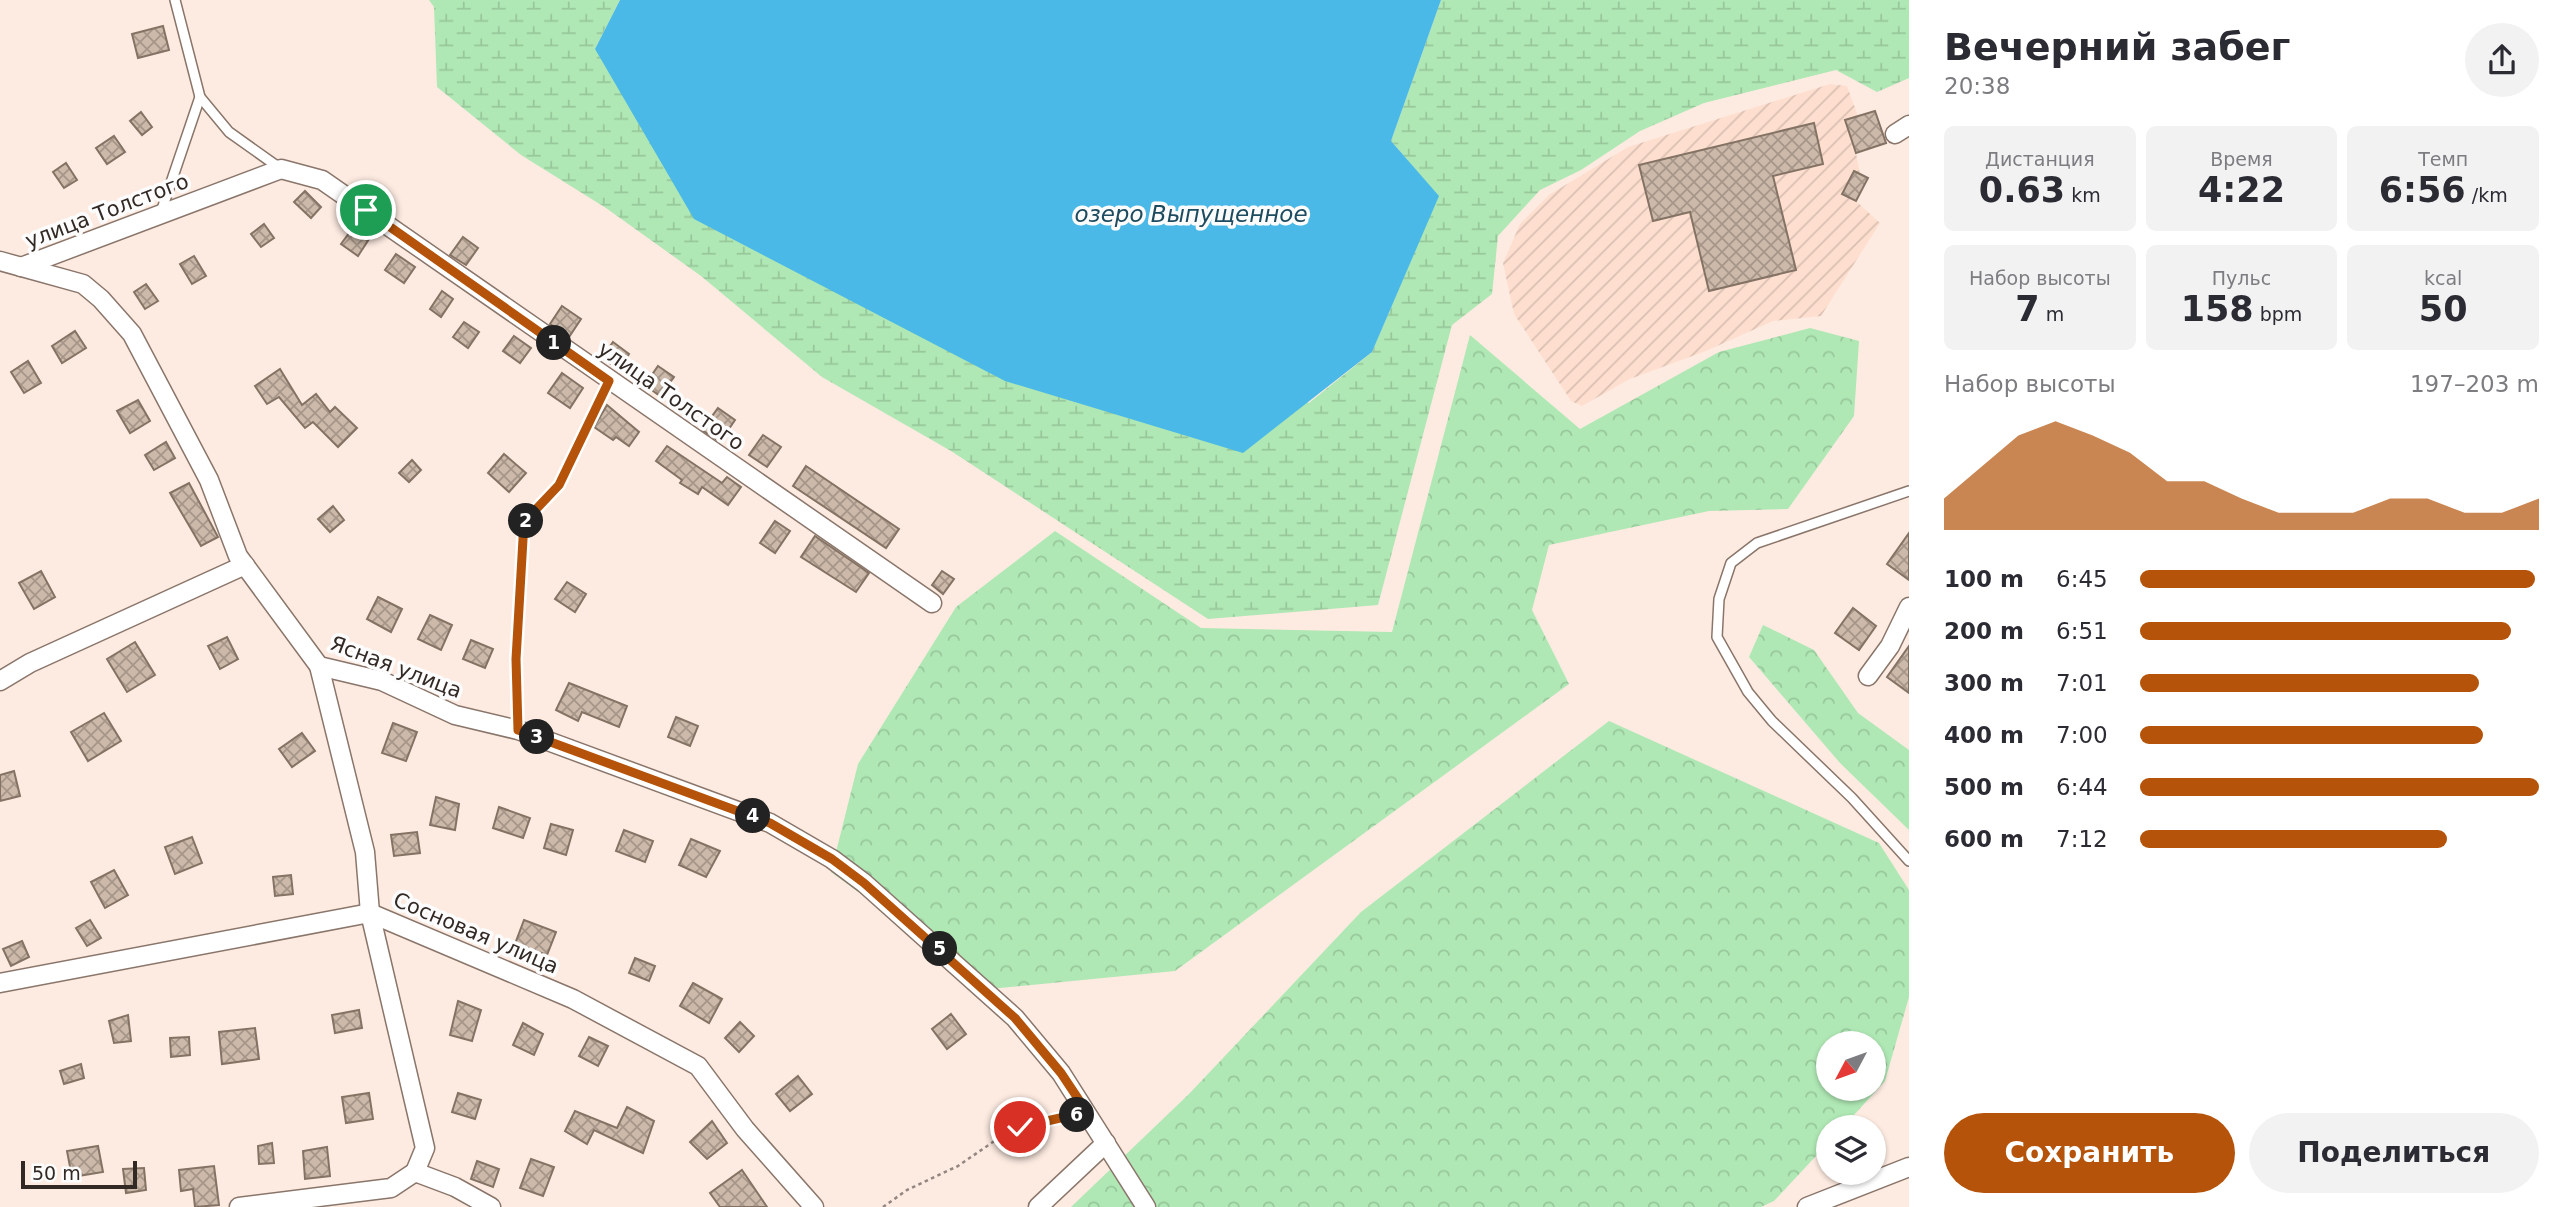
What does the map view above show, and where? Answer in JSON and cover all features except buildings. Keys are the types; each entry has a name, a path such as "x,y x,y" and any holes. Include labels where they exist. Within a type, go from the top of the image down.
{"street":[{"name":"улица Толстого","path":"0,270 24,267 281,169 322,180 932,603"},
{"name":"Ясная улица","path":"0,261 83,284 101,299 131,334 209,480 245,565 319,666 382,681 455,715 518,730 770,823 810,845 864,883 991,994 1039,1045 1087,1112 1146,1207"},
{"path":"0,681 30,663 245,565"},
{"path":"1868,676 1890,646 1909,607"},
{"path":"239,1207 361,1199 391,1188 415,1171 425,1148 370,913 365,852 319,666"},
{"name":"Сосновая улица","path":"0,983 370,913 573,999 698,1066 745,1129 814,1207"},
{"path":"1038,1207 1105,1143"},
{"path":"1807,1207 1909,1167"},
{"path":"415,1171 455,1187 491,1207"}],"lane":[{"path":"175,0 200,97 229,132 281,169"},
{"path":"160,215 200,97"},
{"path":"518,730 516,659 524,522 559,485 609,381"},
{"path":"1909,491 1758,543 1731,564 1720,599 1717,637 1748,692 1772,721 1852,798 1909,861"}],"path":[{"path":"883,1207 907,1190 958,1166 1006,1133 1020,1127 1087,1112"}],"shaded area":[{"path":"1830,84 1847,86 1858,116 1875,111 1886,143 1856,153 1860,174 1856,201 1880,223 1821,316 1773,321 1706,351 1630,379 1582,406 1571,401 1514,314 1503,263 1520,224 1549,195 1628,147"}],"green space":[{"path":"429,0 620,0 595,49 1309,403 1372,352 1438,196 1391,141 1441,0 1909,0 1909,78 1877,92 1836,70 1704,103 1640,131 1581,170 1540,190 1498,236 1492,294 1452,325 1378,605 1208,619 951,451 822,377 701,276 606,208 521,155 437,87 434,7"},
{"path":"1810,328 1859,341 1854,416 1788,509 1709,511 1549,545 1532,610 1569,684 1175,971 990,989 831,872 858,764 956,607 1055,531 1201,628 1392,632 1470,335 1580,429 1719,352"},
{"path":"1763,625 1814,650 1858,713 1909,750 1909,830 1840,763 1749,657"},
{"path":"1609,721 1879,843 1909,890 1909,997 1886,1078 1886,1031 1816,1031 1816,1101 1867,1101 1854,1115 1816,1115 1816,1156 1774,1201 1761,1207 1071,1207 1189,1094 1361,912"}],"water":[{"name":"озеро Выпущенное","path":"620,0 1441,0 1391,141 1439,196 1372,352 1243,453 1005,381 694,219 595,49"}],"route":[{"path":"366,210 609,381 559,485 524,522 516,659 518,730 770,823 832,859 864,883 1015,1018 1061,1073 1087,1112 1020,1127"}]}
